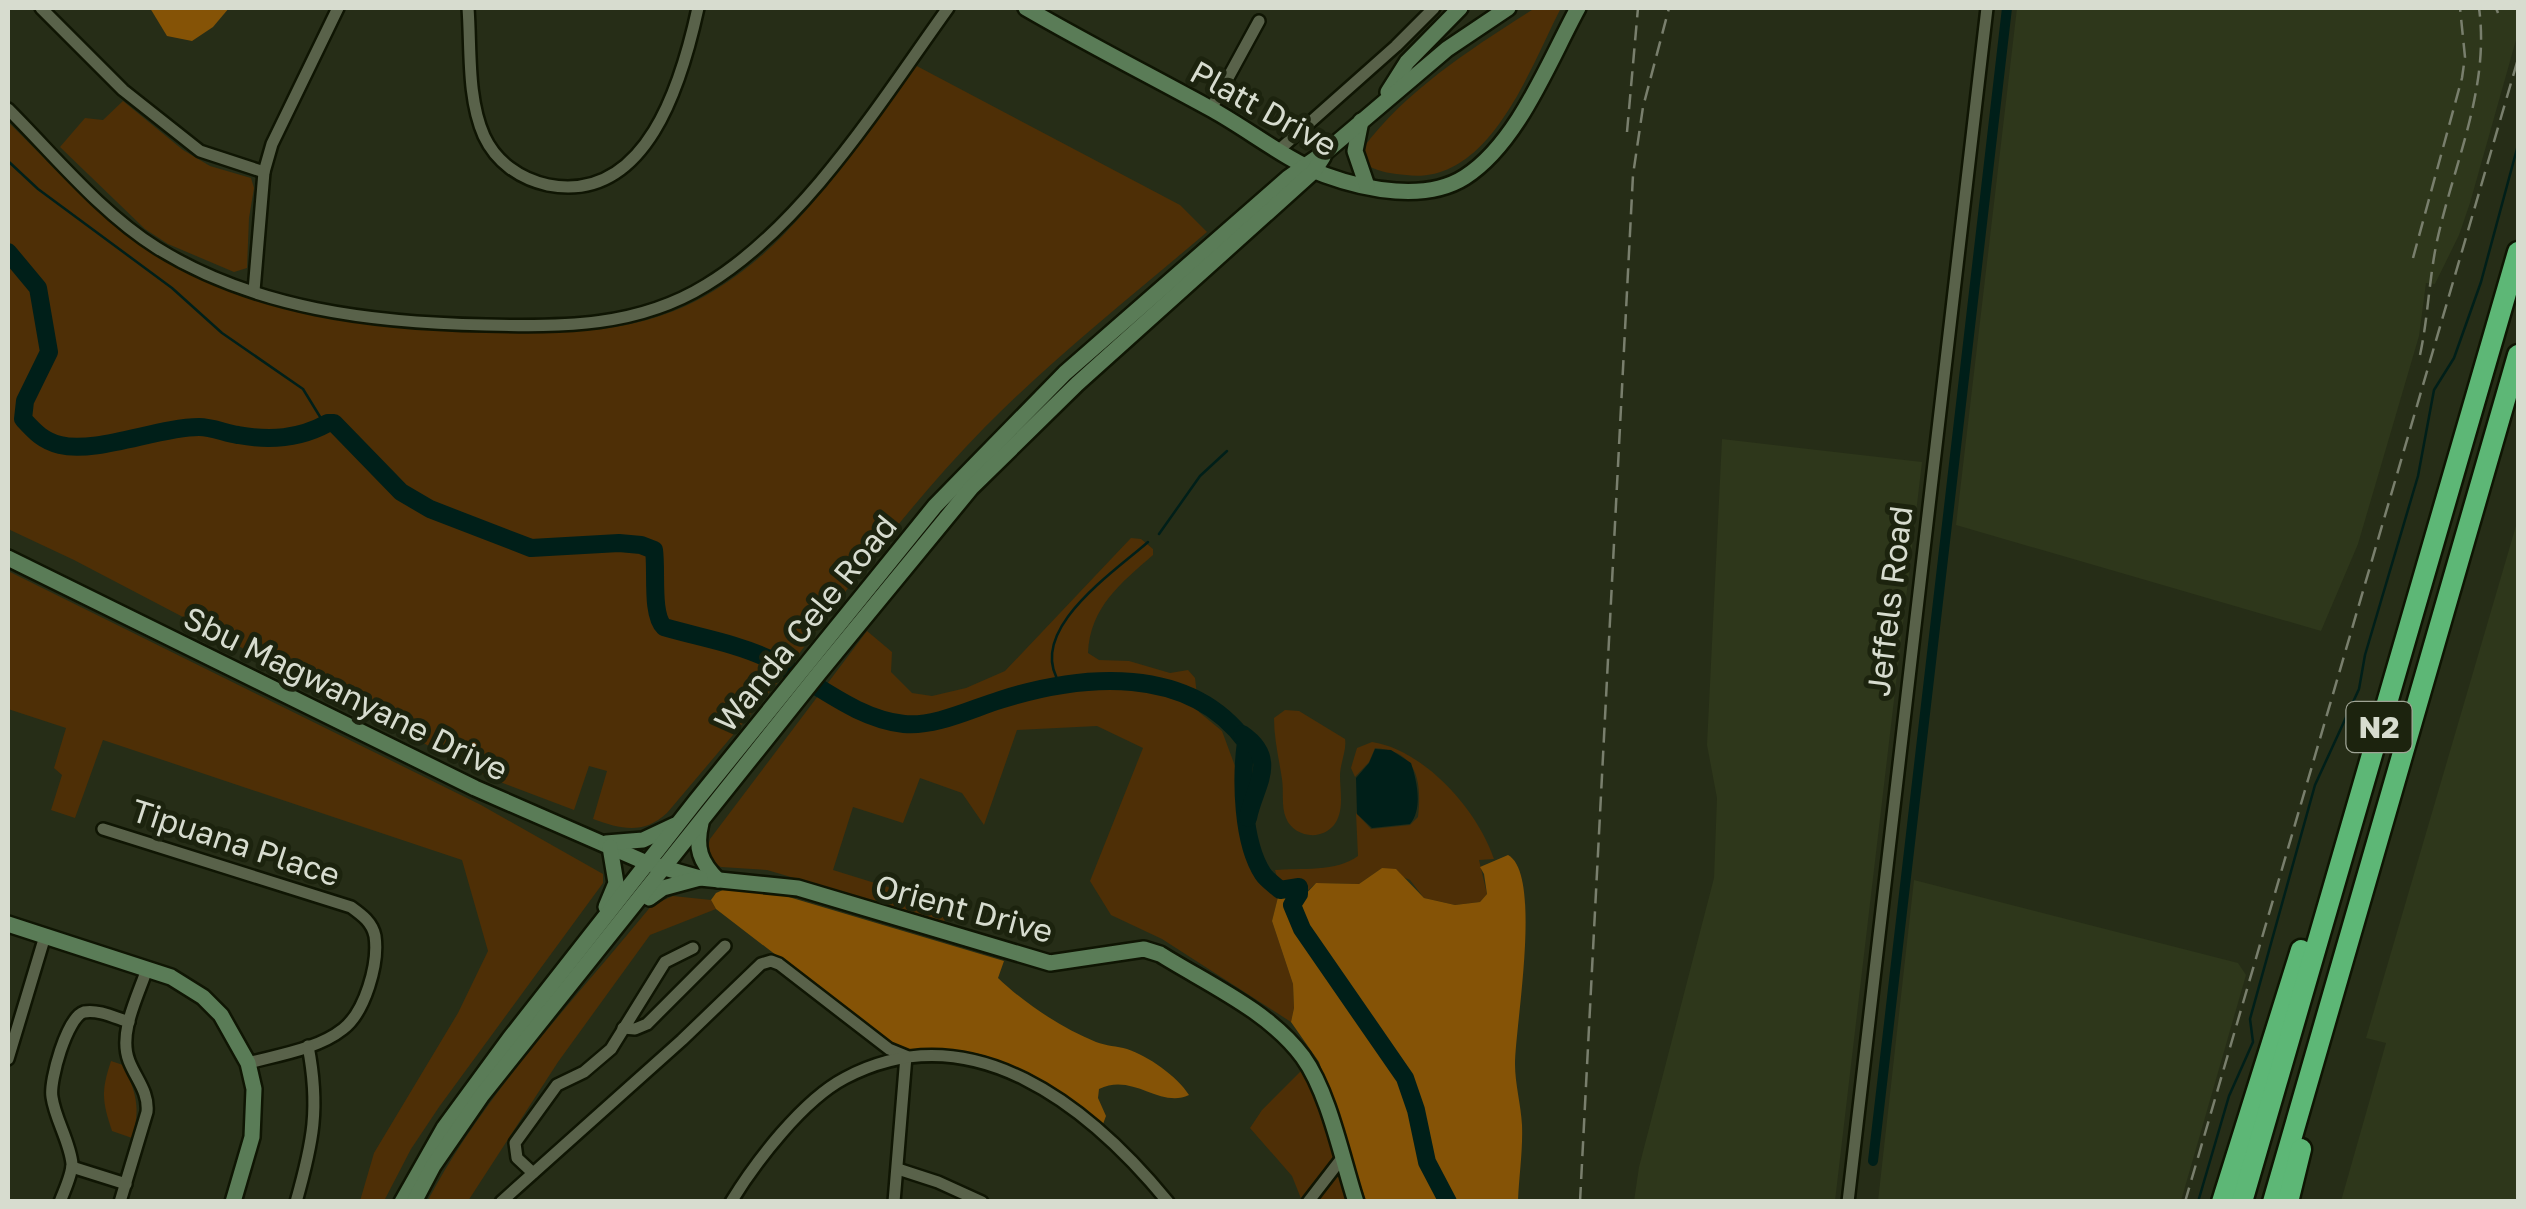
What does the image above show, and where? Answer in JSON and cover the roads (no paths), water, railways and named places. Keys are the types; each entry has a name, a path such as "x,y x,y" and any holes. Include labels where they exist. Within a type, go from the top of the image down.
{"highway":[{"name":"N2","path":"2242,1202 2518,252"},
{"name":"N2","path":"2272,1202 2518,356"},
{"path":"2222,1202 2374,712 2390,690"},
{"path":"2288,1202 2348,942"}],"street":[{"path":"41,8 123,90 200,151 264,172"},
{"path":"254,290 264,172 272,144 338,8"},
{"path":"468,8 477,110 490,148 520,175 556,186 598,181 631,163 640,153 668,106 698,8"},
{"path":"8,109 107,208 156,248 254,290 324,310 419,324 571,325 646,313 705,286 773,236 830,168 948,8"},
{"name":"Platt Drive","path":"1026,8 1211,109 1309,168 1397,192 1430,190 1463,179 1488,159 1516,122 1578,8"},
{"path":"1280,149 1434,8"},
{"path":"1380,104 1407,62 1460,8"},
{"name":"Wanda Cele Road","path":"414,1202 433,1166 482,1095 633,909 935,506 1016,420 1133,312 1309,168 1380,104 1448,49 1508,8"},
{"name":"Jeffels Road","path":"1848,1202 1987,8"},
{"path":"1211,109 1258,21"},
{"path":"1361,121 1355,151 1367,186"},
{"name":"Sbu Magwanyane Drive","path":"8,558 475,788 664,868"},
{"name":"Wanda Cele Road","path":"402,1202 444,1128 647,863 794,693"},
{"path":"702,819 696,841 698,850 718,880"},
{"path":"600,925 616,883 606,845 643,840 682,820"},
{"name":"Tipuana Place","path":"104,829 352,907 364,915 375,938 373,964 353,1020 342,1030 308,1046 248,1063"},
{"name":"Orient Drive","path":"664,868 700,878 798,888 1050,963 1144,949 1160,954 1283,1033 1306,1060 1356,1202"},
{"path":"633,909 663,888 700,878"},
{"path":"8,924 171,977 203,997 221,1015 248,1063 255,1112 233,1202"},
{"path":"8,1059 45,936"},
{"path":"624,1028 647,1024 725,946"},
{"path":"533,1173 517,1158 515,1143 557,1085 591,1068 611,1049 664,962 692,948"},
{"path":"501,1202 766,962 779,964 889,1049 906,1056"},
{"path":"120,1202 148,1104 126,1049 129,1022 147,969"},
{"path":"60,1202 72,1167 51,1086 72,1021 91,1012 129,1022"},
{"path":"296,1202 314,1130 314,1077 308,1046"},
{"path":"731,1202 789,1127 824,1093 857,1072 906,1056 942,1055 974,1059 1042,1088 1117,1144 1168,1202"},
{"path":"894,1202 906,1056"},
{"path":"1308,1202 1342,1158"},
{"path":"72,1167 126,1184"},
{"path":"898,1169 982,1202"}],"water":[{"path":"1375,749 1391,750 1411,763 1418,803 1410,824 1372,828 1357,814 1356,778"}],"waterway":[{"path":"1873,1161 2007,8"},
{"path":"2198,1202 2229,1096 2253,1042 2250,1019 2315,785 2359,689 2365,655 2418,476 2434,390 2454,358 2481,282 2518,145"},
{"path":"8,161 38,189 172,288 222,333 303,389 322,420 328,423"},
{"path":"8,252 38,288 49,352 25,401 23,419 54,443 91,446 199,427 273,438 334,423 401,492 430,509 531,548 619,543 654,550 656,602 664,627 755,653 850,706 885,720 928,723 1032,691 1099,681 1165,688 1195,699 1222,717 1246,742 1245,810 1256,861 1280,890 1299,887 1292,905 1302,929 1405,1078 1427,1162 1448,1202"},
{"path":"1159,534 1200,476 1227,451"},
{"path":"1061,685 1052,665 1054,645 1063,625 1095,587 1148,542"},
{"path":"1242,734 1260,754 1262,764 1248,818"}],"railway":[{"path":"1627,132 1638,8"},
{"path":"1580,1202 1633,175 1643,107 1669,8"},
{"path":"2413,258 2462,78 2465,57 2460,8"},
{"path":"2420,355 2437,241 2475,96 2481,38 2479,8"},
{"path":"2496,8 2498,13"},
{"path":"2185,1202 2518,59"}]}
